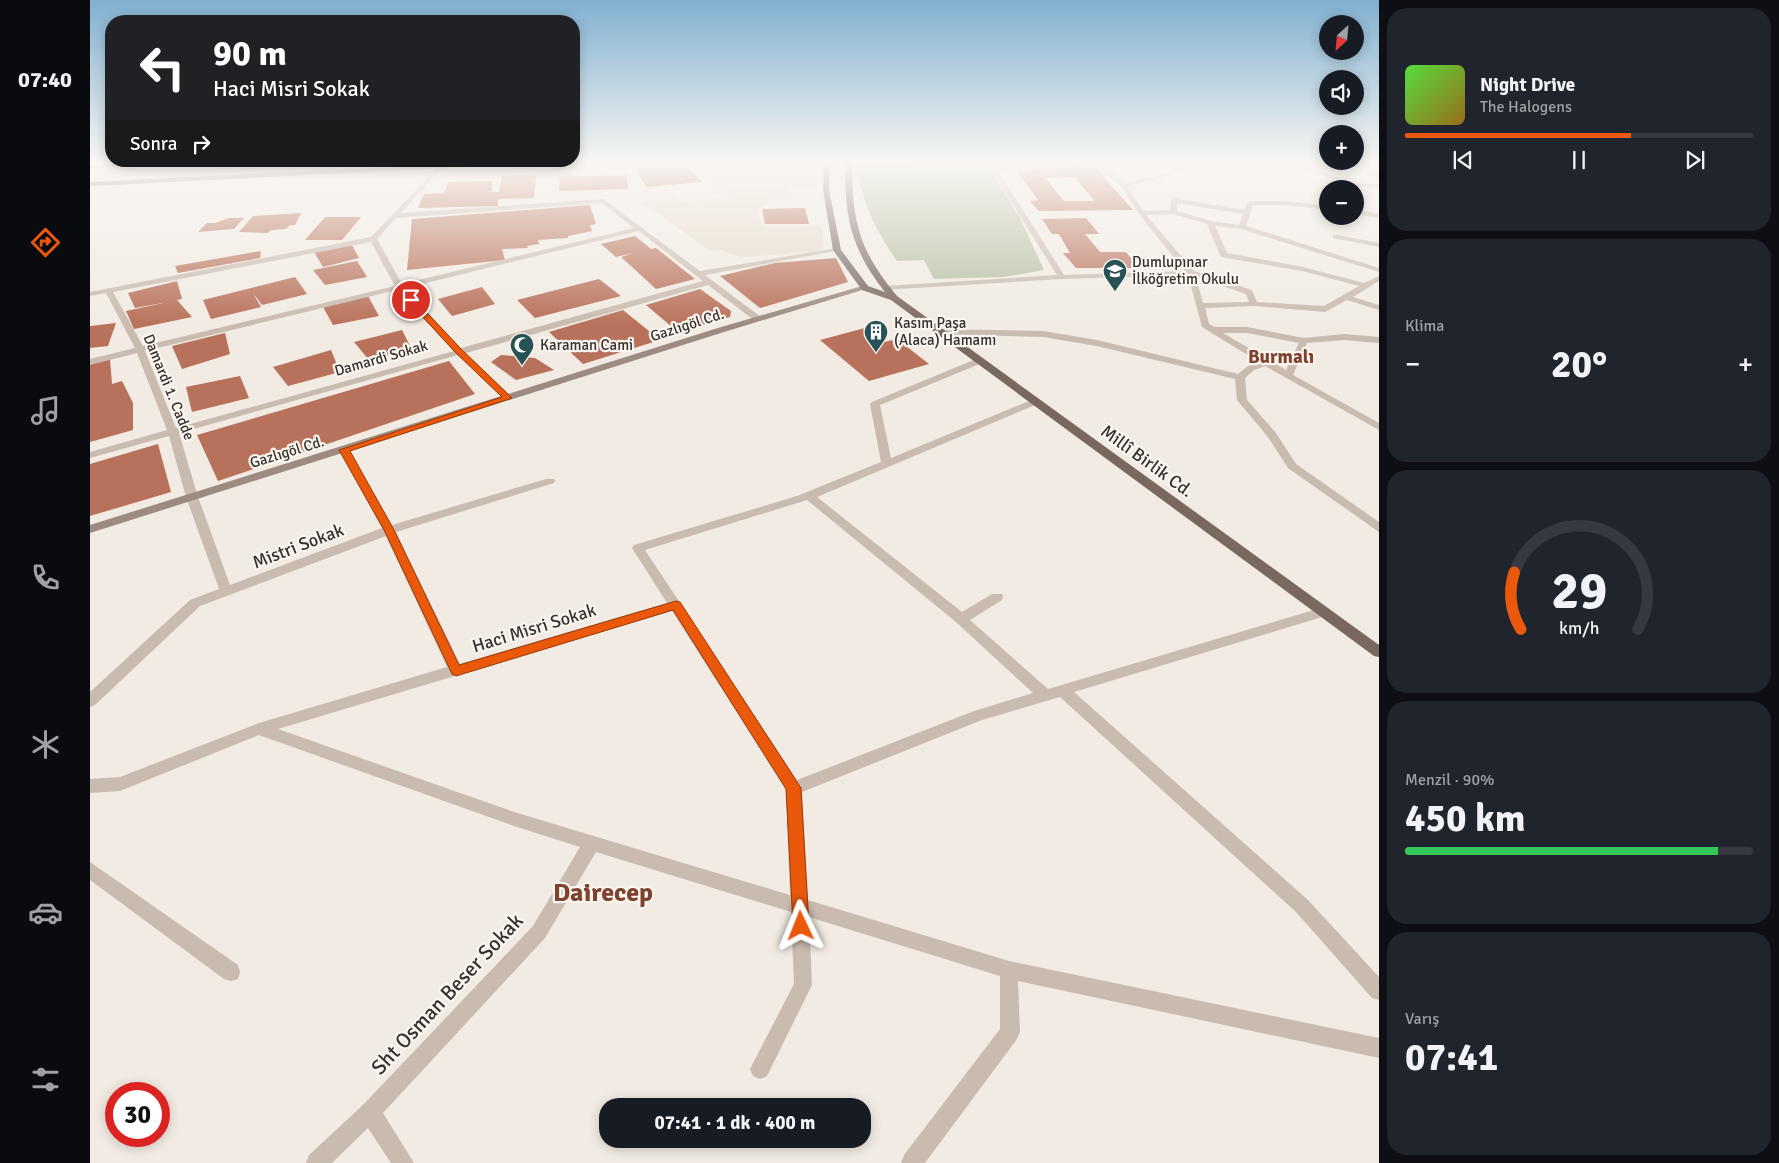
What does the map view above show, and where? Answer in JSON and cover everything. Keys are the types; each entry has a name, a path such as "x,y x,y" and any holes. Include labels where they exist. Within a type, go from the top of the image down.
{"main road":[{"path":"831,217 837,250 865,288 885,288"},
{"name":"Millî Birlik Cd.","path":"849,217 850,224 862,253 885,288 894,298 937,332 1037,402 1379,652"},
{"name":"Millî Birlik Cd.","path":"865,288 894,298"}],"street":[{"path":"90,294 373,239 393,217"},
{"path":"625,217 758,319"},
{"path":"1024,217 1062,277"},
{"path":"1145,217 1191,273 1205,325 1266,363 1289,374 1379,427"},
{"path":"1193,217 1242,227 1379,270"},
{"path":"1242,227 1245,217"},
{"path":"1210,222 1224,255 1303,269 1366,286"},
{"path":"90,362 640,229"},
{"path":"1336,236 1379,245"},
{"path":"373,239 400,288 458,350 508,398"},
{"path":"698,274 837,250"},
{"path":"885,288 1062,277 1191,273 1249,292 1254,304"},
{"path":"1201,306 1254,304 1325,309 1379,278"},
{"name":"Damardi Sokak","path":"90,455 458,350 709,282"},
{"name":"Gazlıgöl Cd.","path":"90,529 758,319 865,288"},
{"name":"Damardi 1. Cadde","path":"109,290 140,349 173,432 192,497 226,591"},
{"path":"1346,297 1379,308"},
{"path":"1214,330 1247,330 1304,341 1344,337 1379,340"},
{"path":"937,332 1043,334 1097,343 1240,377"},
{"path":"1289,374 1304,341"},
{"path":"887,463 875,404 979,362"},
{"path":"1240,377 1251,368 1266,363"},
{"path":"1240,377 1242,400 1272,435 1292,466 1379,528"},
{"path":"760,1069 803,985 794,788 638,548 809,496 1037,402"},
{"path":"344,450 389,530 456,671"},
{"name":"Mistri Sokak","path":"90,701 195,603 389,530 550,481"},
{"path":"809,496 961,619 1045,695"},
{"path":"961,619 997,597"},
{"name":"Haci Misri Sokak","path":"90,786 120,784 259,729 676,605"},
{"path":"794,788 979,715 1324,612"},
{"path":"1062,690 1302,906 1379,990"},
{"path":"259,729 514,819 1009,970 1379,1048"},
{"name":"Sht Osman Beser Sokak","path":"318,1163 370,1112 539,932 592,843"},
{"path":"90,870 231,972"},
{"path":"912,1163 1010,1032 1009,970"},
{"path":"370,1112 403,1163"}],"green space":[{"path":"872,217 1020,217 1044,270 1004,277 934,279 924,260 897,261 881,236"}],"shaded area":[{"path":"663,217 760,217 762,225 768,227 821,226 824,247 815,252 740,257 720,250 710,251"}],"building":[{"path":"252,217 299,217 295,225 290,225 286,229 271,230 268,233 239,232"},
{"path":"325,217 361,217 342,240 305,240"},
{"path":"434,217 594,217 596,224 590,225 592,231 568,236 568,238 538,240 539,244 527,246 528,248 502,249 505,260 407,270 412,219"},
{"path":"764,217 807,217 809,224 765,224"},
{"path":"229,218 244,218 234,229 198,232 207,223 215,223"},
{"path":"1086,218 1099,234 1085,234 1100,252 1126,252 1139,268 1076,268 1063,253 1070,253 1059,234 1052,234 1042,219"},
{"path":"635,236 651,249 656,248 695,279 656,289 621,257 633,253 616,257 601,244"},
{"path":"352,245 359,258 323,267 314,252"},
{"path":"261,251 260,258 178,273 175,266"},
{"path":"836,258 848,282 760,308 720,276 775,263"},
{"path":"357,261 367,277 325,285 313,270"},
{"path":"295,277 307,294 262,305 253,293 261,307 211,319 203,300"},
{"path":"599,279 621,296 535,318 517,300"},
{"path":"177,281 182,299 177,300 192,317 134,329 126,311 168,302 135,308 128,293"},
{"path":"482,287 495,304 452,316 438,299"},
{"path":"700,289 731,311 730,317 678,332 646,305"},
{"path":"368,296 379,316 333,325 323,307"},
{"path":"623,310 660,340 583,364 549,332"},
{"path":"116,323 108,346 90,348 90,326"},
{"name":"Kasım Paşa (Alaca) Hamamı","path":"865,328 884,342 897,339 929,364 869,381 820,340"},
{"path":"402,330 412,350 369,360 354,342"},
{"path":"225,333 230,354 182,369 172,346"},
{"path":"331,350 340,372 288,386 273,367"},
{"name":"Karaman Cami","path":"501,355 535,358 554,370 516,380 491,362"},
{"path":"110,359 112,384 122,381 133,403 133,430 90,442 90,364"},
{"path":"449,361 475,394 218,481 197,435"},
{"path":"240,376 249,398 192,412 186,387"},
{"path":"158,444 171,492 90,516 90,464"}],"place":[{"name":"Dumlupınar İlköğretim Okulu","path":"1115,292"},
{"name":"Kasım Paşa (Alaca) Hamamı","path":"876,353"},
{"name":"Karaman Cami","path":"522,366"}],"district":[{"name":"Burmalı","path":"1281,357"},
{"name":"Dairecep","path":"603,893"}],"route":[{"path":"411,300 458,350 508,398 344,450 389,530 456,671 676,605 794,788 801,926"}]}
